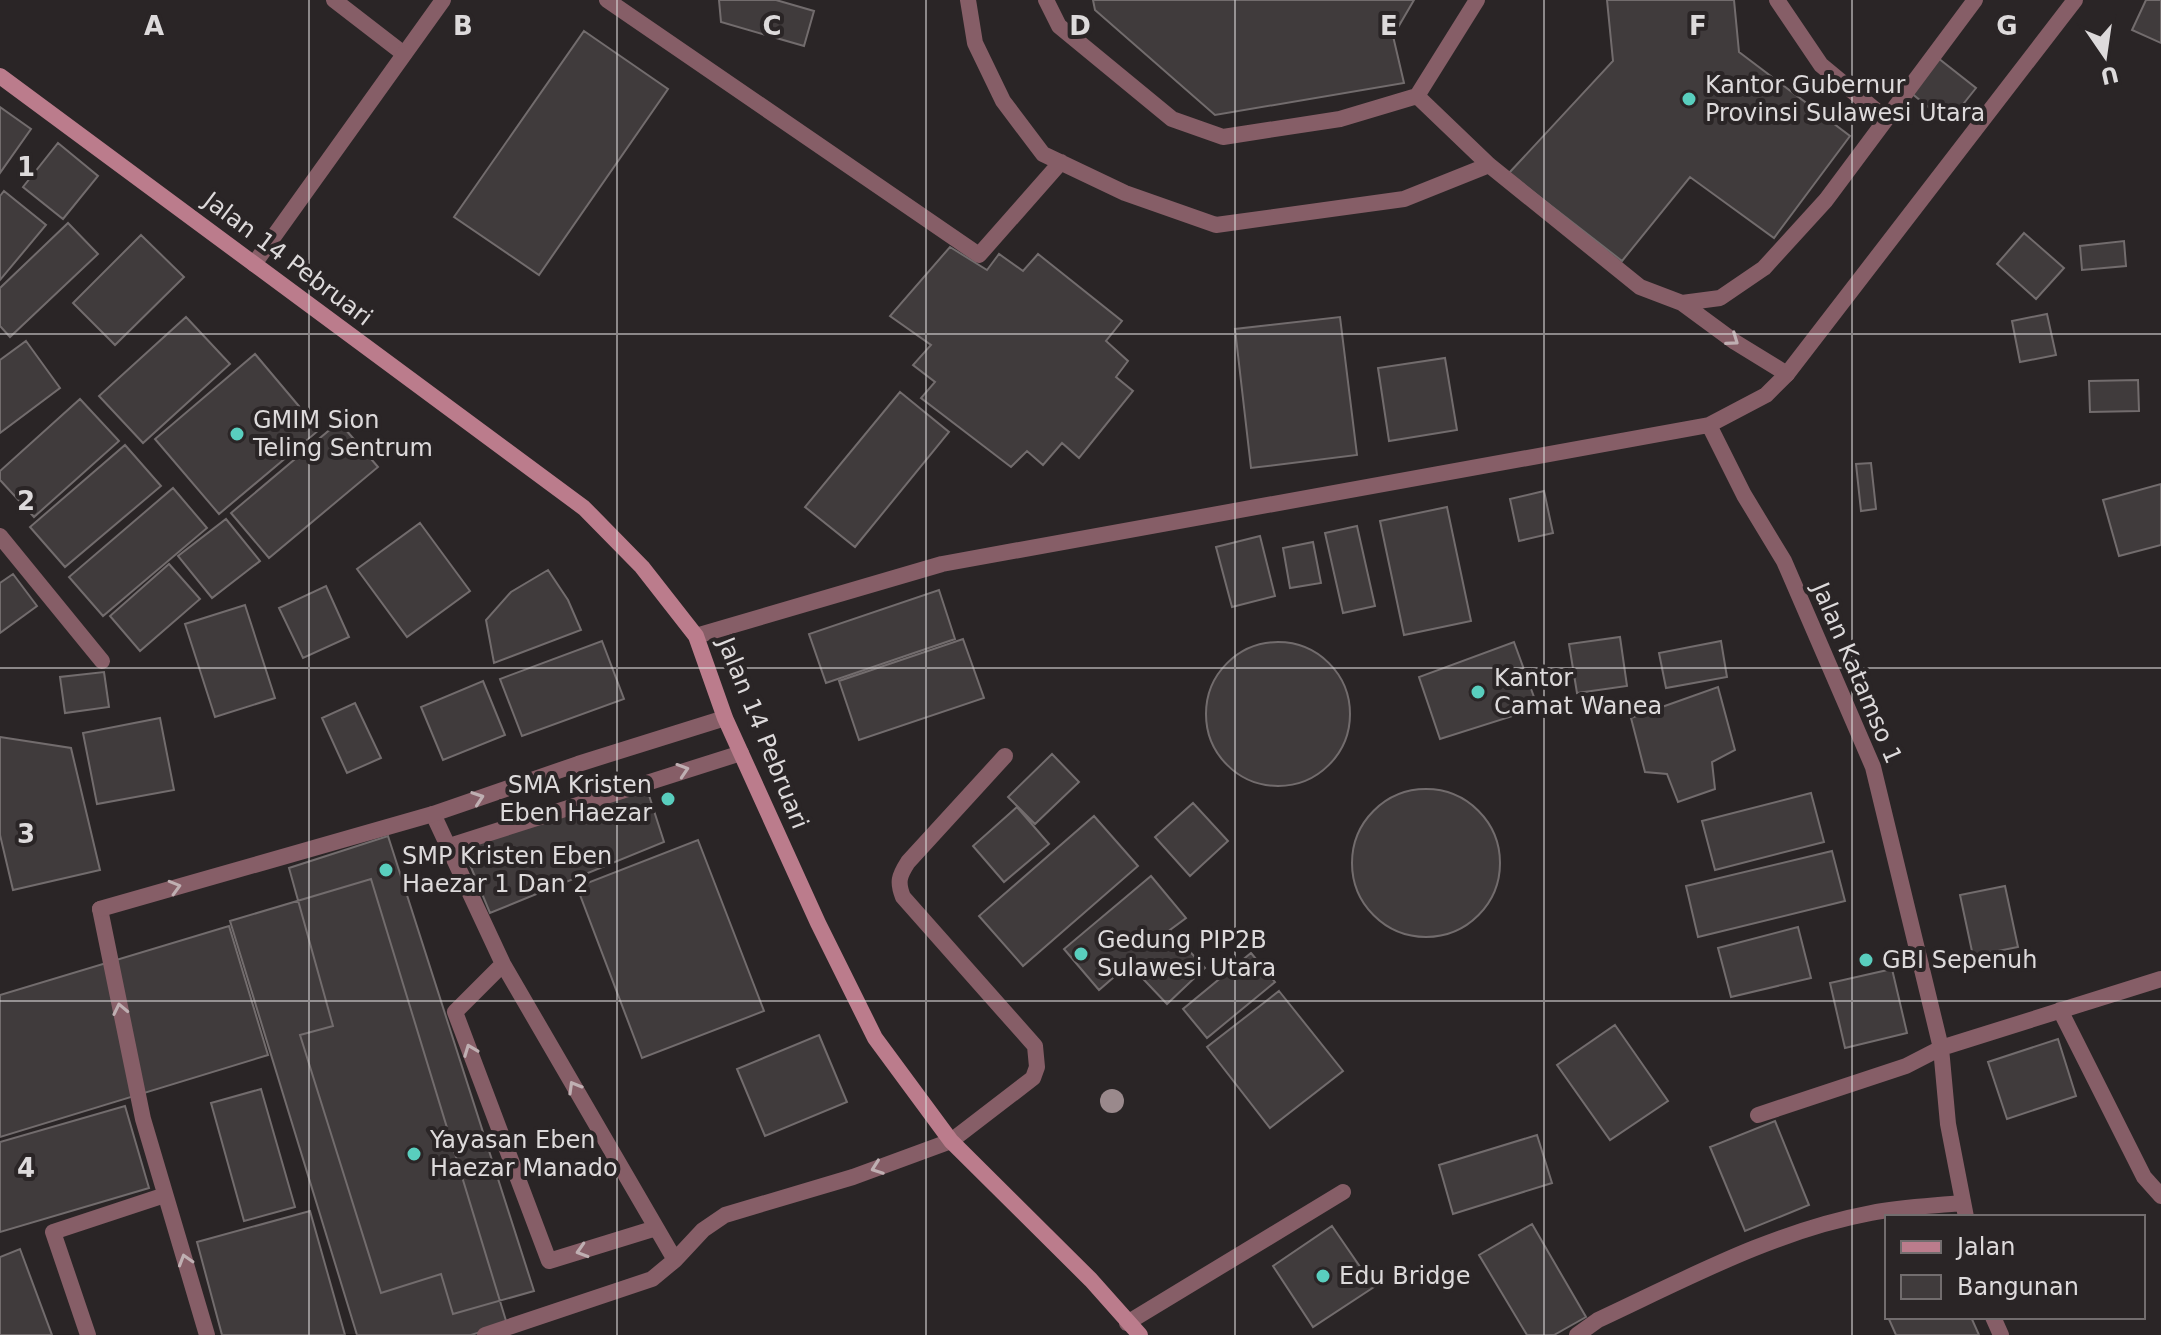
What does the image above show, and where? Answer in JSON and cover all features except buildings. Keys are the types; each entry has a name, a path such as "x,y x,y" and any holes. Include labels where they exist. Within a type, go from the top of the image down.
{"main road":[{"name":"Jalan 14 Pebruari","path":"0,76 584,508 642,567 696,636 725,718 818,923 875,1038 951,1141 1091,1280 1133,1329"}],"street":[{"path":"334,0 404,54"},
{"path":"254,264 443,0"},
{"path":"607,0 979,255 1061,162"},
{"path":"968,0 975,43 1003,101 1043,154 1125,193 1216,225 1404,199 1489,165"},
{"path":"1046,0 1059,26 1172,119 1223,137 1340,119 1417,96 1477,0"},
{"path":"1777,0 1821,65 1885,118"},
{"path":"1682,303 1720,298 1764,268 1826,200 1975,0"},
{"path":"696,636 942,564 1709,425 1766,395 1787,374 2075,0"},
{"path":"1417,96 1489,165 1640,287 1682,303 1735,342 1787,374"},
{"name":"Jalan Katamso 1","path":"1709,425 1744,495 1784,561 1873,767 1941,1048 1948,1124 1964,1210"},
{"path":"0,536 102,661"},
{"path":"207,1335 143,1119 100,909 433,814 725,718"},
{"path":"449,846 741,753"},
{"path":"485,1335 652,1279 703,1230 725,1215 853,1177 951,1141 1033,1078 1037,1067 1035,1046 903,897 898,884 899,876 908,862 1005,756"},
{"path":"433,814 503,964 675,1260"},
{"path":"503,964 455,1012 549,1261 656,1228"},
{"path":"1758,1115 1906,1066 1941,1048 2161,979"},
{"path":"2060,1010 2144,1177 2161,1196"},
{"path":"1133,1329 1343,1192"},
{"path":"88,1335 53,1232 165,1195"},
{"path":"1577,1335 1598,1320 1750,1250 1815,1227 1872,1212 1964,1210"}],"place":[{"name":"Kantor Gubernur Provinsi Sulawesi Utara","path":"1689,99"},
{"name":"GMIM Sion Teling Sentrum","path":"237,434"},
{"name":"Kantor Camat Wanea","path":"1478,692"},
{"name":"SMA Kristen Eben Haezar","path":"668,799"},
{"name":"SMP Kristen Eben Haezar 1 Dan 2","path":"386,870"},
{"name":"Gedung PIP2B Sulawesi Utara","path":"1081,954"},
{"name":"GBI Sepenuh","path":"1866,960"},
{"name":"Yayasan Eben Haezar Manado","path":"414,1154"},
{"name":"Edu Bridge","path":"1323,1276"}]}
